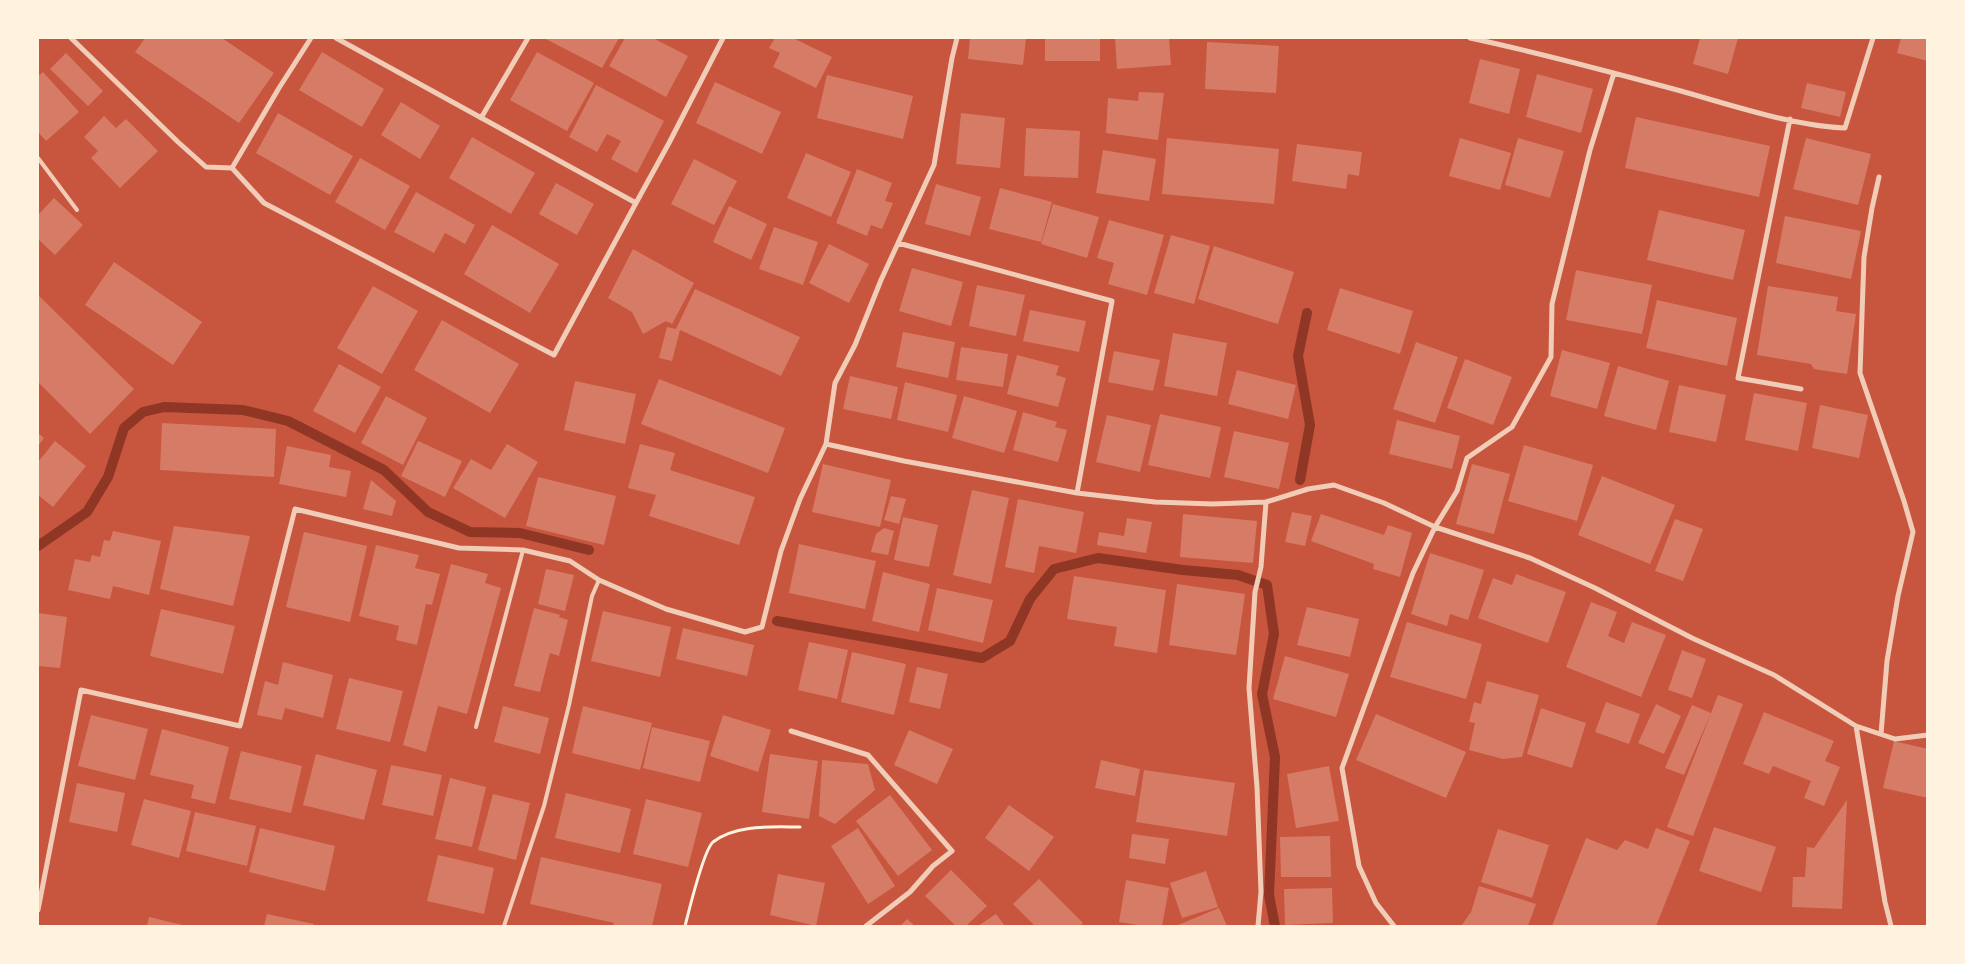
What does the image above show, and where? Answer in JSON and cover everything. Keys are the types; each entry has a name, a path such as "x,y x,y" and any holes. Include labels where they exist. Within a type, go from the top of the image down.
{"street":[{"path":"71,38 206,167 232,168 264,204 554,354 669,143 723,38"},
{"path":"232,168 311,38"},
{"path":"336,38 636,203"},
{"path":"481,118 528,38"},
{"path":"38,910 80,690 240,726 295,509 459,548 523,550 570,561 599,580 666,609 745,632 762,627 781,552 800,499 826,444 835,382 855,345 898,243 934,165 957,38"},
{"path":"1470,38 1548,54 1728,104 1790,119 1826,127 1845,128 1873,38"},
{"path":"1394,926 1376,903 1359,866 1342,768 1413,573 1435,527 1457,491 1467,458 1512,427 1551,356 1552,304 1590,150 1614,72"},
{"path":"1790,119 1738,378 1801,389"},
{"path":"1879,177 1864,257 1860,373 1913,532 1898,596 1887,661 1881,734"},
{"path":"898,243 1112,301 1076,494"},
{"path":"826,444 1076,494 1155,502 1213,504 1266,502 1308,489 1334,485 1384,504 1435,527 1530,558 1595,588 1692,638 1774,676 1856,726 1895,739 1928,735"},
{"path":"1258,926 1260,892 1257,787 1249,688 1255,592 1261,567 1266,502"},
{"path":"1856,726 1885,902 1891,926"},
{"path":"791,731 868,756 952,850 933,866 910,892 866,926"}],"lane":[{"path":"38,158 77,210"},
{"path":"476,727 523,550"},
{"path":"504,926 544,806 569,705 592,596 599,580"}],"path":[{"path":"685,926 695,885 712,843 732,832 773,827 800,827"}],"building":[{"path":"145,38 222,38 274,73 239,123 135,52"},
{"path":"544,38 619,38 602,68"},
{"path":"625,38 653,38 688,56 666,97 609,66"},
{"path":"775,38 793,38 832,57 816,88 773,67 780,53 769,48"},
{"path":"970,38 1026,38 1023,65 968,59"},
{"path":"1045,38 1100,38 1100,61 1045,61"},
{"path":"1115,38 1169,38 1171,65 1117,69"},
{"path":"1700,38 1738,38 1728,74 1693,64"},
{"path":"1901,38 1928,38 1928,61 1897,53"},
{"path":"1207,42 1279,46 1276,93 1205,89"},
{"path":"322,52 384,89 362,127 299,90"},
{"path":"537,52 594,83 567,131 510,100"},
{"path":"66,53 103,91 88,106 50,69"},
{"path":"1480,59 1520,69 1509,114 1469,103"},
{"path":"43,72 79,112 46,141 38,132 38,76"},
{"path":"1537,74 1593,89 1581,133 1526,117"},
{"path":"827,75 913,96 903,139 817,118"},
{"path":"715,82 781,112 762,154 696,123"},
{"path":"1807,83 1846,92 1840,117 1801,108"},
{"path":"596,85 664,121 637,173 611,159 621,141 607,134 597,152 569,137"},
{"path":"1139,92 1164,93 1158,140 1106,133 1108,98 1138,101"},
{"path":"401,102 440,126 420,159 381,135"},
{"path":"278,113 353,156 330,195 256,153"},
{"path":"961,113 1005,118 1000,168 956,164"},
{"path":"104,116 116,128 126,119 158,151 120,188 91,158 98,151 84,137"},
{"path":"1636,117 1770,146 1759,197 1625,168"},
{"path":"1026,128 1080,131 1078,178 1024,176"},
{"path":"472,137 535,173 511,214 449,178"},
{"path":"1167,138 1279,149 1274,204 1162,194"},
{"path":"1460,138 1511,153 1500,190 1449,176"},
{"path":"1518,138 1564,151 1550,198 1505,185"},
{"path":"1806,138 1871,154 1858,205 1793,189"},
{"path":"1297,144 1362,152 1359,176 1348,174 1346,189 1292,181"},
{"path":"1103,150 1156,159 1149,201 1096,193"},
{"path":"806,153 851,172 831,217 787,198"},
{"path":"360,158 410,186 385,230 335,202"},
{"path":"694,159 737,181 714,225 671,204"},
{"path":"857,169 892,183 885,201 893,203 882,229 871,225 867,236 836,223"},
{"path":"556,183 594,204 577,235 539,214"},
{"path":"936,184 981,197 970,236 925,224"},
{"path":"1000,188 1052,202 1041,242 989,229"},
{"path":"416,192 475,225 465,244 445,233 434,253 394,232"},
{"path":"54,198 83,225 55,255 38,239 38,215"},
{"path":"1053,204 1099,217 1087,258 1041,244"},
{"path":"729,206 767,224 751,260 713,242"},
{"path":"1659,210 1745,230 1733,280 1647,260"},
{"path":"1785,216 1861,231 1851,279 1776,263"},
{"path":"1109,220 1164,235 1147,295 1108,284 1114,263 1097,258"},
{"path":"492,225 559,264 530,313 464,274"},
{"path":"774,227 818,242 803,285 759,269"},
{"path":"1171,235 1210,246 1194,304 1154,293"},
{"path":"829,244 869,264 849,303 809,283"},
{"path":"1214,246 1294,272 1278,324 1198,299"},
{"path":"633,249 694,283 672,324 666,321 643,334 632,312 608,298"},
{"path":"114,262 202,322 173,365 85,305"},
{"path":"912,268 963,282 951,326 899,311"},
{"path":"1576,270 1652,285 1642,334 1566,320"},
{"path":"977,285 1025,295 1016,336 969,326"},
{"path":"373,286 418,311 382,374 337,348"},
{"path":"1768,286 1838,297 1836,311 1856,314 1847,374 1814,369 1811,364 1757,355"},
{"path":"1340,288 1413,311 1400,354 1327,330"},
{"path":"695,289 800,337 781,376 680,330 672,361 659,358 667,327 676,329"},
{"path":"38,295 134,389 90,434 38,382"},
{"path":"1657,300 1737,318 1727,366 1646,348"},
{"path":"1030,310 1086,321 1079,352 1023,341"},
{"path":"442,320 519,364 490,413 414,370"},
{"path":"903,332 955,342 948,378 896,367"},
{"path":"1173,333 1227,343 1217,396 1164,386"},
{"path":"1416,342 1458,357 1435,423 1393,409"},
{"path":"961,347 1008,354 1003,387 956,380"},
{"path":"1562,350 1610,363 1597,409 1550,396"},
{"path":"1114,351 1160,360 1153,391 1108,382"},
{"path":"1017,355 1059,366 1056,375 1066,378 1058,407 1007,394"},
{"path":"1465,359 1512,377 1493,425 1447,408"},
{"path":"339,364 381,387 355,433 313,411"},
{"path":"1618,366 1669,381 1656,430 1604,416"},
{"path":"1237,370 1296,385 1288,419 1228,404"},
{"path":"850,376 898,387 891,419 843,409"},
{"path":"659,379 785,428 768,473 641,424"},
{"path":"575,381 636,394 625,444 564,430"},
{"path":"905,382 957,395 948,432 897,420"},
{"path":"1679,385 1726,395 1716,442 1669,432"},
{"path":"1754,393 1807,403 1798,451 1745,440"},
{"path":"386,396 427,418 403,465 361,443"},
{"path":"964,396 1017,411 1004,453 952,438"},
{"path":"1820,405 1868,415 1859,458 1812,448"},
{"path":"1023,412 1057,422 1055,427 1067,430 1058,462 1013,450"},
{"path":"1160,414 1221,427 1210,478 1148,465"},
{"path":"1107,415 1151,425 1140,472 1096,462"},
{"path":"1397,420 1460,436 1452,469 1389,454"},
{"path":"162,423 276,429 274,477 160,470"},
{"path":"1234,431 1289,443 1279,489 1224,477"},
{"path":"38,433 44,438 38,446"},
{"path":"55,441 86,466 53,507 38,495 38,462"},
{"path":"418,441 462,461 445,497 401,476"},
{"path":"507,444 538,462 505,518 453,488 471,459 491,470"},
{"path":"640,444 675,453 670,470 755,497 739,545 649,516 656,495 628,488"},
{"path":"1524,445 1593,465 1577,521 1508,501"},
{"path":"287,446 331,455 329,467 351,471 346,497 279,484"},
{"path":"823,464 891,480 880,527 812,512"},
{"path":"1472,464 1510,474 1494,534 1456,524"},
{"path":"1602,476 1675,505 1650,564 1578,535"},
{"path":"538,477 616,496 604,545 526,526"},
{"path":"371,480 396,501 392,516 363,509"},
{"path":"972,490 1009,498 991,584 953,575"},
{"path":"891,496 906,499 899,524 884,520"},
{"path":"1018,499 1084,512 1076,553 1039,546 1034,573 1005,567"},
{"path":"1292,512 1312,516 1305,546 1285,542"},
{"path":"1183,514 1257,521 1253,563 1180,557"},
{"path":"1321,514 1384,535 1388,525 1412,533 1400,577 1373,569 1374,564 1311,541"},
{"path":"903,517 938,525 929,567 894,560"},
{"path":"1127,518 1152,522 1146,553 1097,545 1099,532 1124,536"},
{"path":"1675,519 1703,529 1683,581 1655,571"},
{"path":"174,526 250,536 233,606 160,589"},
{"path":"884,528 894,531 888,555 871,552 876,534"},
{"path":"113,531 161,541 149,595 113,586 110,599 68,590 75,559 90,562 92,555 100,557 104,540 110,541"},
{"path":"304,532 367,546 350,622 286,607"},
{"path":"799,544 876,561 865,609 789,593"},
{"path":"376,545 419,555 415,568 440,574 432,605 426,604 417,645 396,640 399,626 359,616"},
{"path":"1430,553 1484,570 1468,620 1450,614 1447,626 1411,614"},
{"path":"451,564 488,574 485,583 501,588 467,714 438,706 426,752 403,745"},
{"path":"546,569 574,575 565,611 538,604"},
{"path":"883,572 930,584 919,632 872,621"},
{"path":"1516,574 1566,592 1548,643 1478,618 1493,578 1512,585"},
{"path":"1074,576 1166,590 1157,653 1114,646 1117,627 1067,619"},
{"path":"1177,584 1245,594 1236,655 1169,645"},
{"path":"937,588 993,600 983,643 928,630"},
{"path":"1591,602 1617,612 1608,636 1624,643 1632,622 1666,635 1641,697 1566,667"},
{"path":"1307,607 1359,619 1350,657 1297,645"},
{"path":"534,608 560,615 559,617 568,620 559,656 550,653 540,692 514,686"},
{"path":"161,609 235,626 223,674 150,656"},
{"path":"603,611 671,627 660,677 591,661"},
{"path":"38,613 67,617 60,668 38,666"},
{"path":"1407,622 1482,644 1466,699 1390,677"},
{"path":"683,628 754,645 747,676 676,659"},
{"path":"809,642 848,650 837,699 798,690"},
{"path":"1682,650 1706,659 1692,698 1668,690"},
{"path":"852,652 906,664 894,715 841,702"},
{"path":"1285,656 1349,674 1336,717 1273,699"},
{"path":"283,662 333,675 323,718 285,708 282,720 257,715 265,681 278,685"},
{"path":"917,667 948,674 940,709 909,702"},
{"path":"349,678 403,691 390,742 336,729"},
{"path":"1487,681 1539,695 1522,757 1503,759 1469,750 1475,723 1469,722 1474,702 1481,704"},
{"path":"1718,695 1743,704 1693,836 1667,827"},
{"path":"1606,702 1640,714 1629,744 1595,732"},
{"path":"1656,704 1681,716 1664,754 1638,743"},
{"path":"1692,705 1711,713 1684,775 1665,768"},
{"path":"503,706 549,718 540,754 494,742"},
{"path":"583,706 652,723 640,770 572,753"},
{"path":"1541,708 1586,723 1572,768 1527,754"},
{"path":"1764,712 1834,741 1825,761 1840,767 1824,806 1804,798 1811,781 1773,766 1769,774 1743,764"},
{"path":"1376,714 1466,752 1446,798 1356,760"},
{"path":"91,715 148,729 135,780 78,766"},
{"path":"723,715 771,730 758,772 710,756"},
{"path":"652,727 710,741 700,782 643,768"},
{"path":"162,729 229,747 215,804 191,798 194,785 150,775"},
{"path":"909,730 953,749 937,784 894,765"},
{"path":"1894,741 1928,749 1928,798 1883,788"},
{"path":"241,751 302,766 291,813 229,799"},
{"path":"316,754 377,770 364,820 303,805"},
{"path":"770,754 818,761 809,819 762,812"},
{"path":"822,760 868,764 875,790 835,824 819,816"},
{"path":"1101,760 1140,769 1135,796 1095,788"},
{"path":"391,765 442,775 433,816 382,805"},
{"path":"1329,766 1339,821 1296,828 1287,774"},
{"path":"1144,770 1235,783 1227,836 1136,822"},
{"path":"450,778 486,787 472,847 435,839"},
{"path":"77,783 125,793 117,832 69,822"},
{"path":"566,793 631,809 620,853 555,838"},
{"path":"493,794 530,803 516,860 478,850"},
{"path":"890,795 932,850 898,876 856,821"},
{"path":"144,799 191,811 179,858 131,845"},
{"path":"646,799 702,813 688,867 633,854"},
{"path":"1847,800 1842,909 1792,907 1793,877 1805,877 1807,847 1814,848"},
{"path":"1009,805 1054,837 1029,871 985,838"},
{"path":"195,812 256,826 247,866 186,851"},
{"path":"1714,827 1776,847 1761,892 1699,871"},
{"path":"260,828 335,846 325,891 249,872"},
{"path":"858,828 895,886 868,904 831,846"},
{"path":"1656,828 1690,841 1656,926 1552,926 1586,838 1617,850 1625,840 1648,849"},
{"path":"1498,829 1549,845 1532,898 1481,882"},
{"path":"1132,834 1169,839 1165,864 1129,858"},
{"path":"1330,836 1331,877 1281,877 1280,837"},
{"path":"438,855 494,868 484,914 427,901"},
{"path":"541,857 662,884 652,926 613,926 614,923 530,904"},
{"path":"951,870 987,906 966,926 956,926 925,896"},
{"path":"1206,871 1218,907 1182,918 1170,883"},
{"path":"778,874 825,883 816,926 770,915"},
{"path":"1039,879 1083,923 1080,926 1035,926 1013,904"},
{"path":"1126,880 1169,888 1162,926 1144,926 1119,922"},
{"path":"1479,886 1536,904 1528,926 1461,926 1471,912"},
{"path":"1332,888 1333,923 1285,925 1284,889"},
{"path":"1219,908 1227,926 1178,926 1178,925"},
{"path":"267,914 314,924 313,926 264,926"},
{"path":"996,914 1005,926 978,926"},
{"path":"149,917 187,926 147,926"},
{"path":"907,919 915,926 900,926"}],"waterway":[{"path":"1300,480 1310,425 1298,356 1307,313"},
{"path":"38,546 87,512 108,477 124,428 143,412 164,407 243,410 288,421 384,470 428,512 470,532 520,533 589,550"},
{"path":"777,621 982,658 1010,641 1030,599 1054,569 1098,558 1183,570 1238,575 1267,585 1274,634 1262,694 1275,757 1269,895 1275,926"}]}
